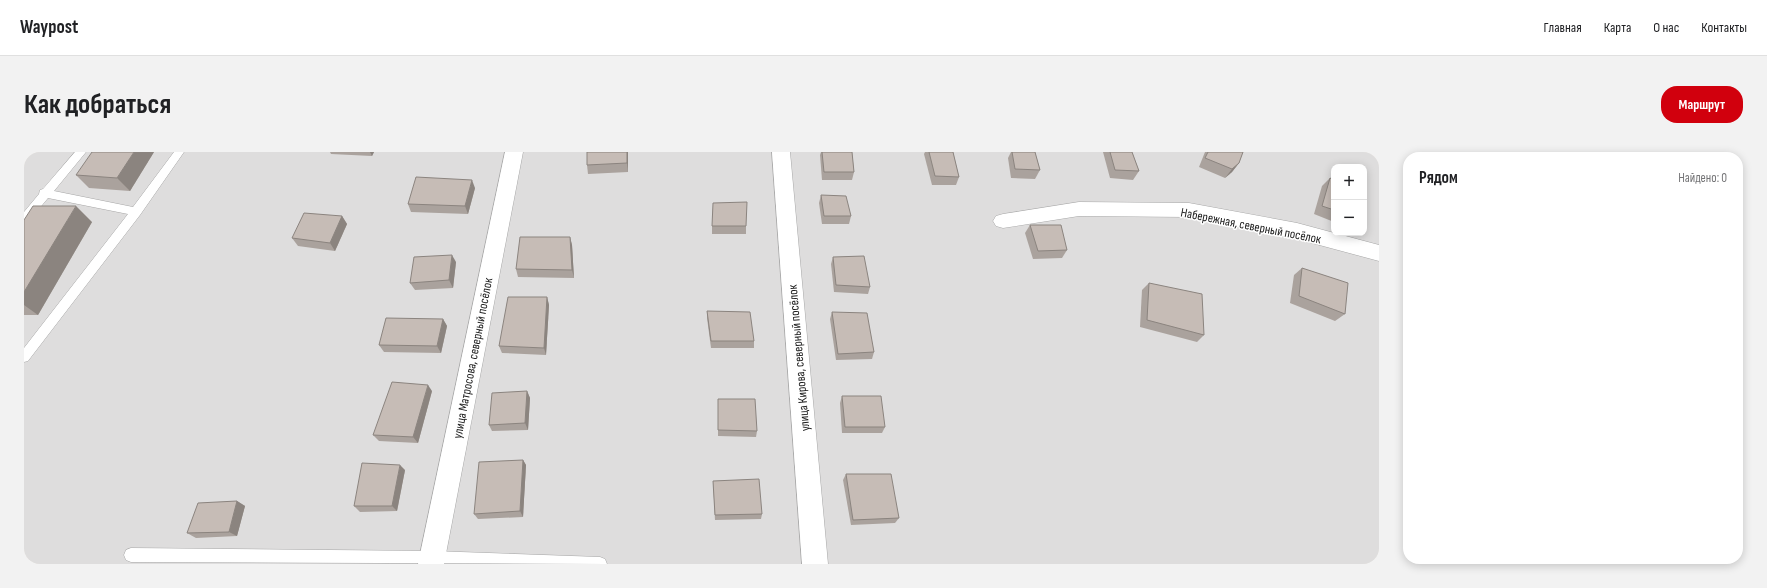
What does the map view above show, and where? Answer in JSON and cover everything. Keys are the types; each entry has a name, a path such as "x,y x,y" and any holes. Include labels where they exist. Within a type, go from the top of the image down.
{"street":[{"name":"улица Матросова, северный посёлок","path":"431,561 514,152"},
{"name":"улица Кирова, северный посёлок","path":"781,152 816,564"},
{"name":"Набережная, северный посёлок","path":"1002,221 1079,209 1189,210 1297,231 1379,253"}],"lane":[{"path":"24,219 44,193 81,152"},
{"path":"24,356 136,212 179,152"},
{"path":"44,193 136,212"},
{"path":"131,555 600,564"}],"shaded area":[{"path":"24,152 1379,152 1379,564 24,564"}],"building":[{"path":"92,152 134,152 117,178 76,175"},
{"path":"587,152 627,152 627,163 587,165"},
{"path":"822,152 852,152 854,172 824,172"},
{"path":"929,152 953,152 959,177 935,176"},
{"path":"1012,152 1035,152 1040,170 1015,169"},
{"path":"1110,152 1132,152 1139,171 1115,170"},
{"path":"1208,152 1243,152 1239,163 1232,169 1205,158"},
{"path":"416,177 472,180 465,206 408,204"},
{"path":"1330,178 1331,209 1322,206"},
{"path":"821,195 846,196 851,216 824,216"},
{"path":"747,202 746,226 712,226 713,203"},
{"path":"33,206 76,206 24,292 24,220"},
{"path":"304,213 342,216 330,243 292,238"},
{"path":"1030,225 1061,225 1067,250 1038,251"},
{"path":"520,237 570,237 572,270 516,269"},
{"path":"452,255 449,280 410,283 414,257"},
{"path":"864,256 870,287 836,285 833,257"},
{"path":"1302,268 1348,283 1345,314 1299,296"},
{"path":"1149,283 1202,294 1204,335 1147,320"},
{"path":"508,297 547,297 544,348 499,346"},
{"path":"707,311 750,312 754,341 711,341"},
{"path":"832,312 867,313 874,352 838,354"},
{"path":"386,318 443,319 437,346 379,345"},
{"path":"392,382 428,385 413,437 373,435"},
{"path":"527,391 525,423 489,425 492,393"},
{"path":"842,396 881,396 885,427 845,427"},
{"path":"718,399 755,399 757,431 718,430"},
{"path":"523,460 520,511 474,514 479,462"},
{"path":"362,463 400,465 392,506 354,506"},
{"path":"846,474 891,474 899,518 853,520"},
{"path":"759,479 762,514 715,515 713,481"},
{"path":"237,501 229,532 187,533 198,503"}]}
